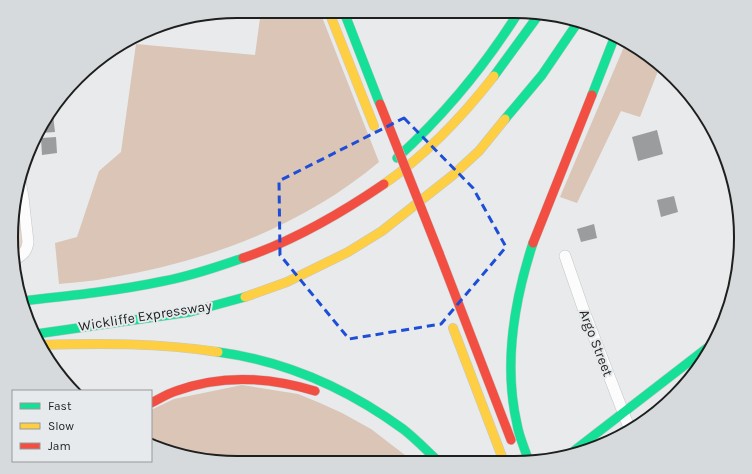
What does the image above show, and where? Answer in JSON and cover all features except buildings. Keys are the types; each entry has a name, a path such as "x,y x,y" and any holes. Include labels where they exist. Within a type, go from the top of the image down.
{"main road":[{"path":"331,18 375,130"},
{"path":"346,18 514,448"},
{"path":"397,185 391,166 448,107 495,49 515,18"},
{"path":"27,300 165,282 207,271 245,258 303,234 350,208 386,183 430,146 452,125 501,68 536,19"},
{"name":"Wickliffe Expressway","path":"41,333 190,312 238,299 287,282 348,252 382,231 453,175 479,150 542,75 575,26"},
{"path":"527,456 520,437 513,403 510,366 514,313 524,270 535,238 613,41"},
{"path":"403,200 412,222"},
{"path":"117,289 145,279 186,269 222,255"},
{"path":"448,317 501,456"},
{"path":"46,345 144,343 182,346 239,354 271,362 312,376 332,385 368,405 403,429 432,456"},
{"path":"580,446 701,353"},
{"path":"152,403 179,390 203,383 242,379 263,379 289,383 325,394"}],"street":[{"path":"19,257 24,253 28,242 22,193"},
{"name":"Argo Street","path":"565,256 584,311 628,425"}],"highlighted area":[{"path":"404,118 473,188 506,247 441,324 349,339 280,255 279,181"}],"shaded area":[{"path":"260,18 322,18 379,162 350,184 287,222 220,250 150,270 100,280 59,284 55,243 77,237 99,171 121,152 136,44 255,55"},
{"path":"624,47 658,71 640,117 621,111 577,203 560,197"},
{"path":"22,195 28,242 18,254 18,223"},
{"path":"242,385 298,394 342,413 371,429 406,456 223,456 180,449 152,439 152,410 174,399"}],"traffic: fast":[{"path":"346,18 379,102"},
{"path":"397,158 431,125 462,90 515,18"},
{"path":"494,76 536,19"},
{"path":"505,119 542,75 575,26"},
{"path":"592,95 613,41"},
{"path":"527,456 519,434 513,401 511,355 516,310 526,265 533,243"},
{"path":"27,300 146,285 194,274 243,258"},
{"path":"41,333 190,312 245,297"},
{"path":"218,352 268,362 338,389 360,401 403,429 433,456"},
{"path":"581,446 701,353"}],"traffic: slow":[{"path":"331,18 374,126"},
{"path":"384,184 429,148 456,121 494,76"},
{"path":"245,297 287,282 348,252 382,231 453,175 479,151 505,119"},
{"path":"453,328 502,456"},
{"path":"46,345 130,344 218,352"}],"traffic: jam":[{"path":"533,243 592,95"},
{"path":"380,104 439,253"},
{"path":"243,258 262,251 316,226 351,206 384,184"},
{"path":"439,253 511,440"},
{"path":"152,402 173,392 193,386 228,380 263,380 298,386 315,391"}]}
